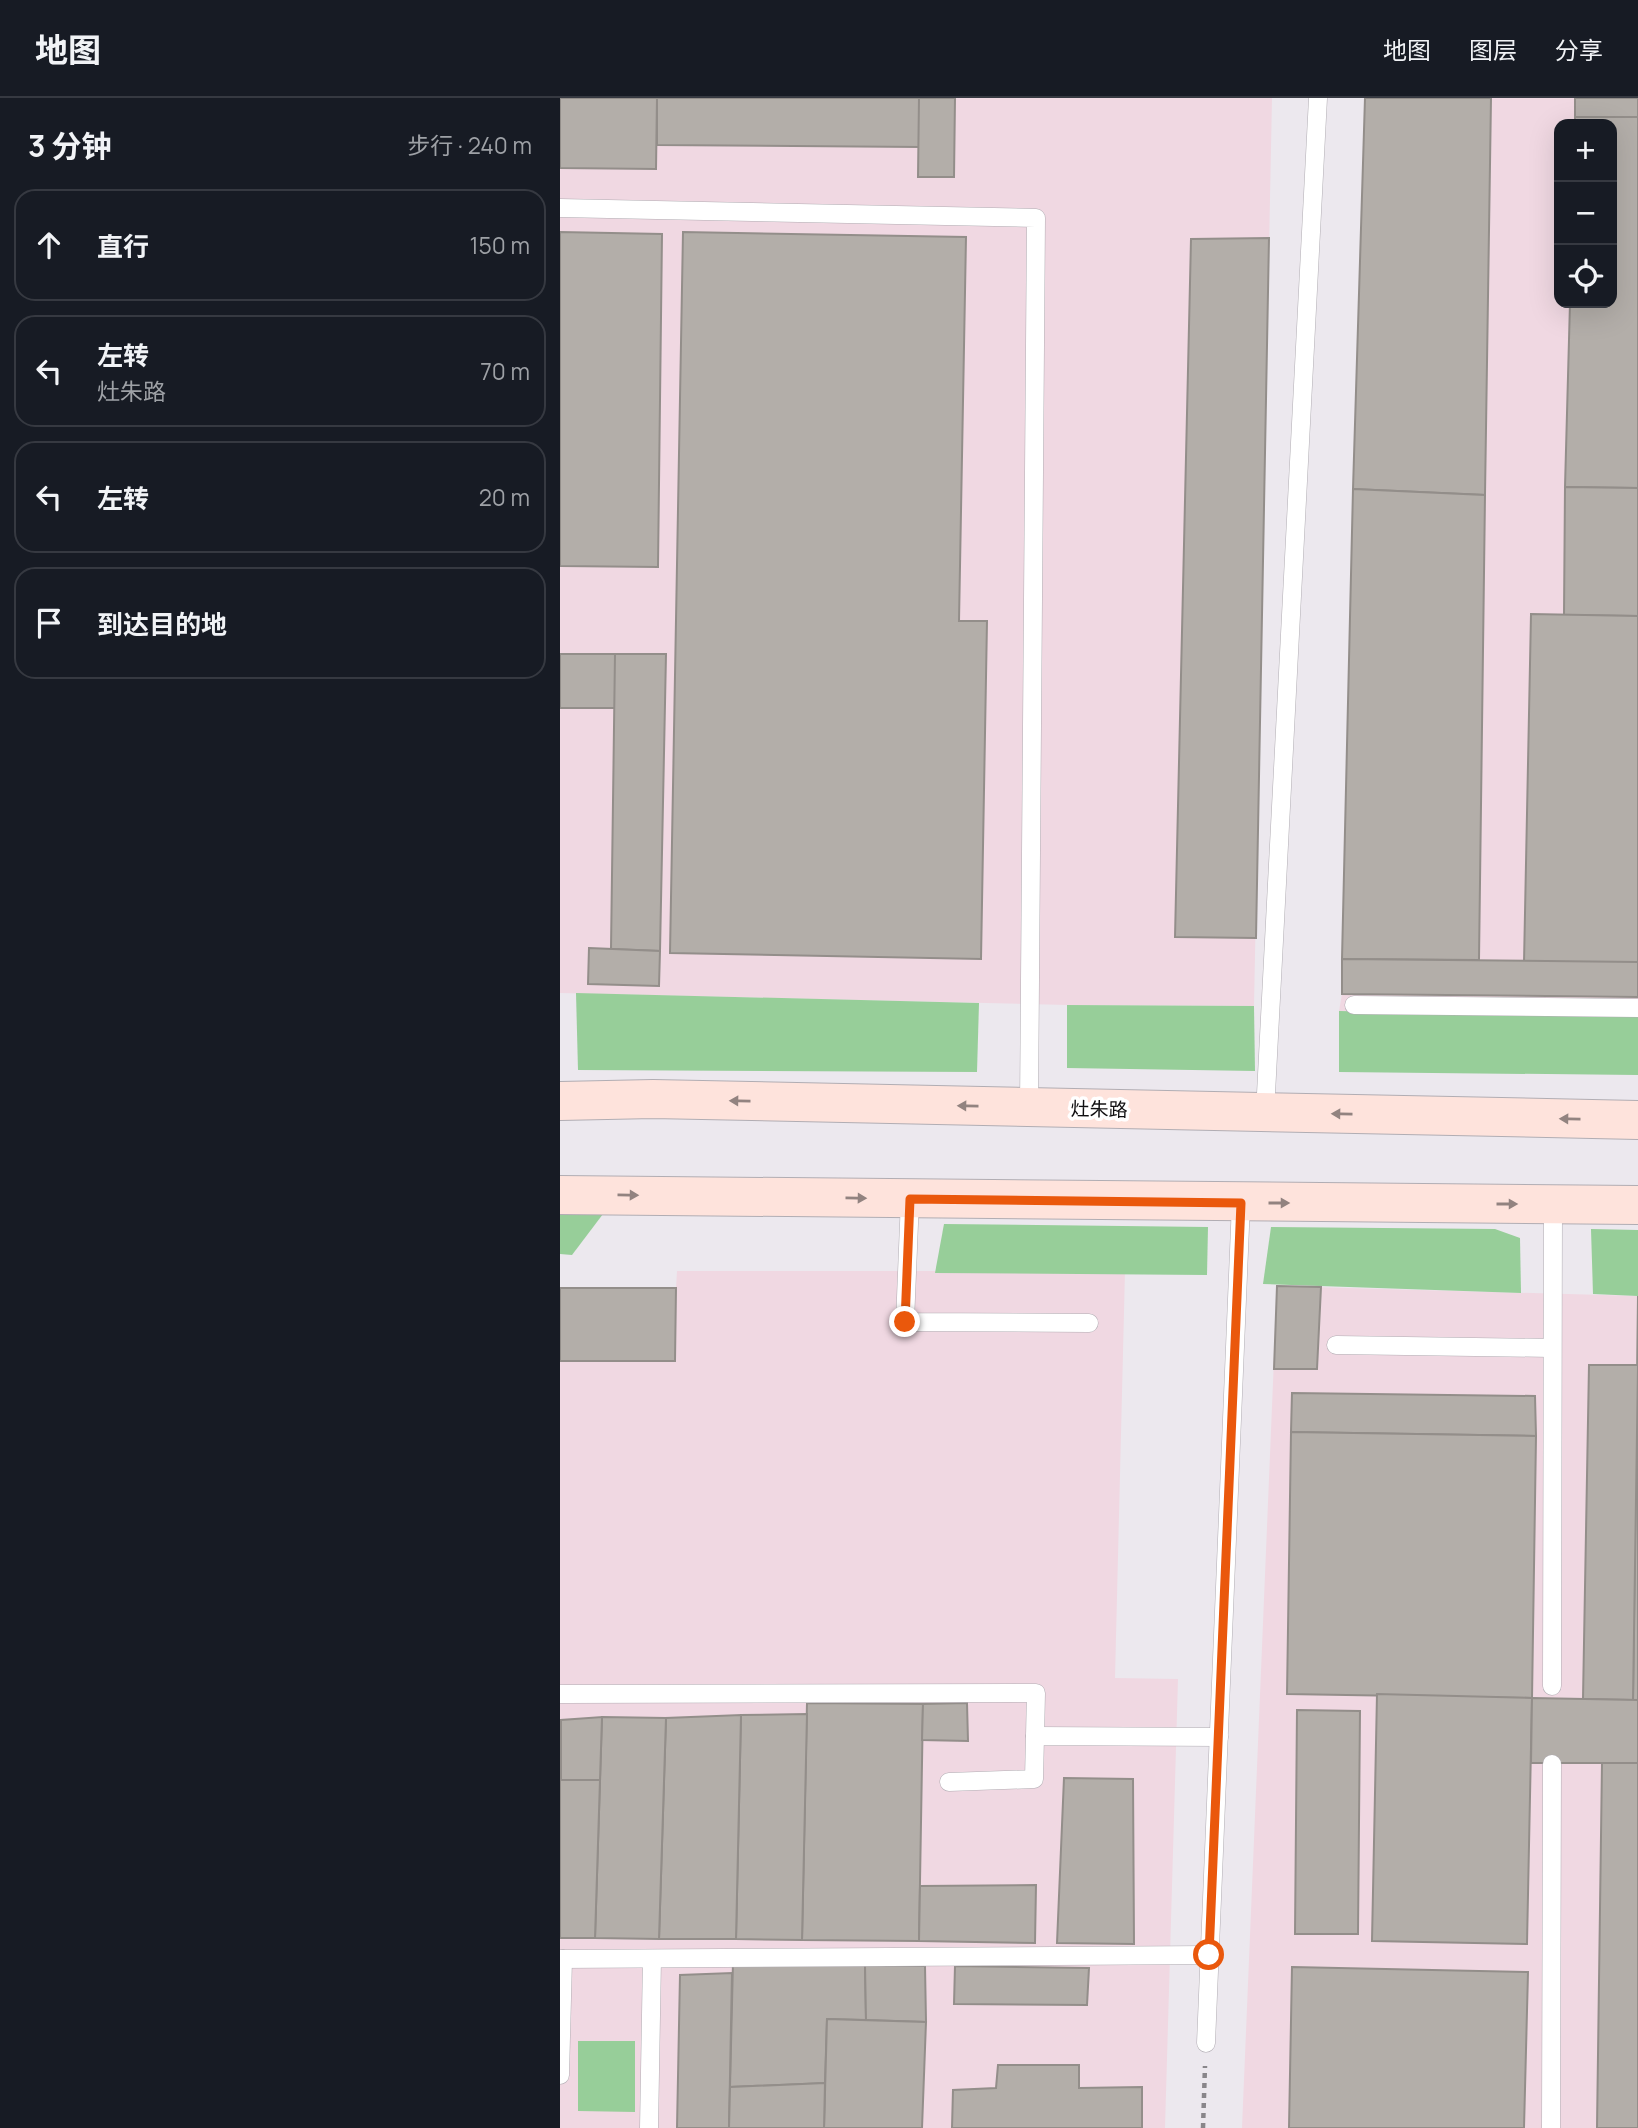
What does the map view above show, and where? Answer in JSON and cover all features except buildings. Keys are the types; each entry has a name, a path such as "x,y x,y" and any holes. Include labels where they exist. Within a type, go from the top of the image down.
{"main road":[{"name":"灶朱路","path":"560,1101 653,1099 1638,1120"},
{"path":"560,1195 1638,1205"}],"lane":[{"path":"1265,1113 1318,98"},
{"path":"560,208 1036,218 1029,1107"},
{"path":"1354,1004 1638,1008"},
{"path":"910,1199 905,1322 1089,1323"},
{"path":"1206,2042 1241,1203"},
{"path":"1552,1686 1553,1205"},
{"path":"1336,1345 1552,1348"},
{"path":"560,1694 1036,1693 1034,1779 949,1782"},
{"path":"1035,1736 1219,1737"},
{"path":"1551,2128 1552,1764"},
{"path":"560,2076 562,1959 1209,1955"},
{"path":"649,2128 652,1959"}],"path":[{"path":"1203,2128 1206,2042"}],"shaded area":[{"path":"560,98 1272,98 1254,1006 1067,1005 560,993"},
{"path":"1365,98 1638,98 1638,1017 1339,1011 1342,994"},
{"path":"677,1271 1125,1271 1115,1678 1178,1679 1165,2128 560,2128 560,1288 676,1288"},
{"path":"1277,1286 1638,1296 1638,2128 1242,2128"}],"green space":[{"path":"576,993 979,1003 977,1072 578,1070"},
{"path":"1067,1005 1254,1006 1255,1071 1067,1068"},
{"path":"1339,1011 1638,1017 1638,1075 1339,1072"},
{"path":"603,1214 572,1255 560,1254 560,1215"},
{"path":"944,1224 1208,1227 1207,1275 935,1273"},
{"path":"1271,1227 1495,1229 1520,1238 1521,1293 1263,1284"},
{"path":"1591,1229 1638,1230 1638,1296 1593,1294"},
{"path":"578,2041 635,2041 635,2112 578,2111"}],"route":[{"path":"905,1322 910,1199 1241,1203 1209,1955"}]}
